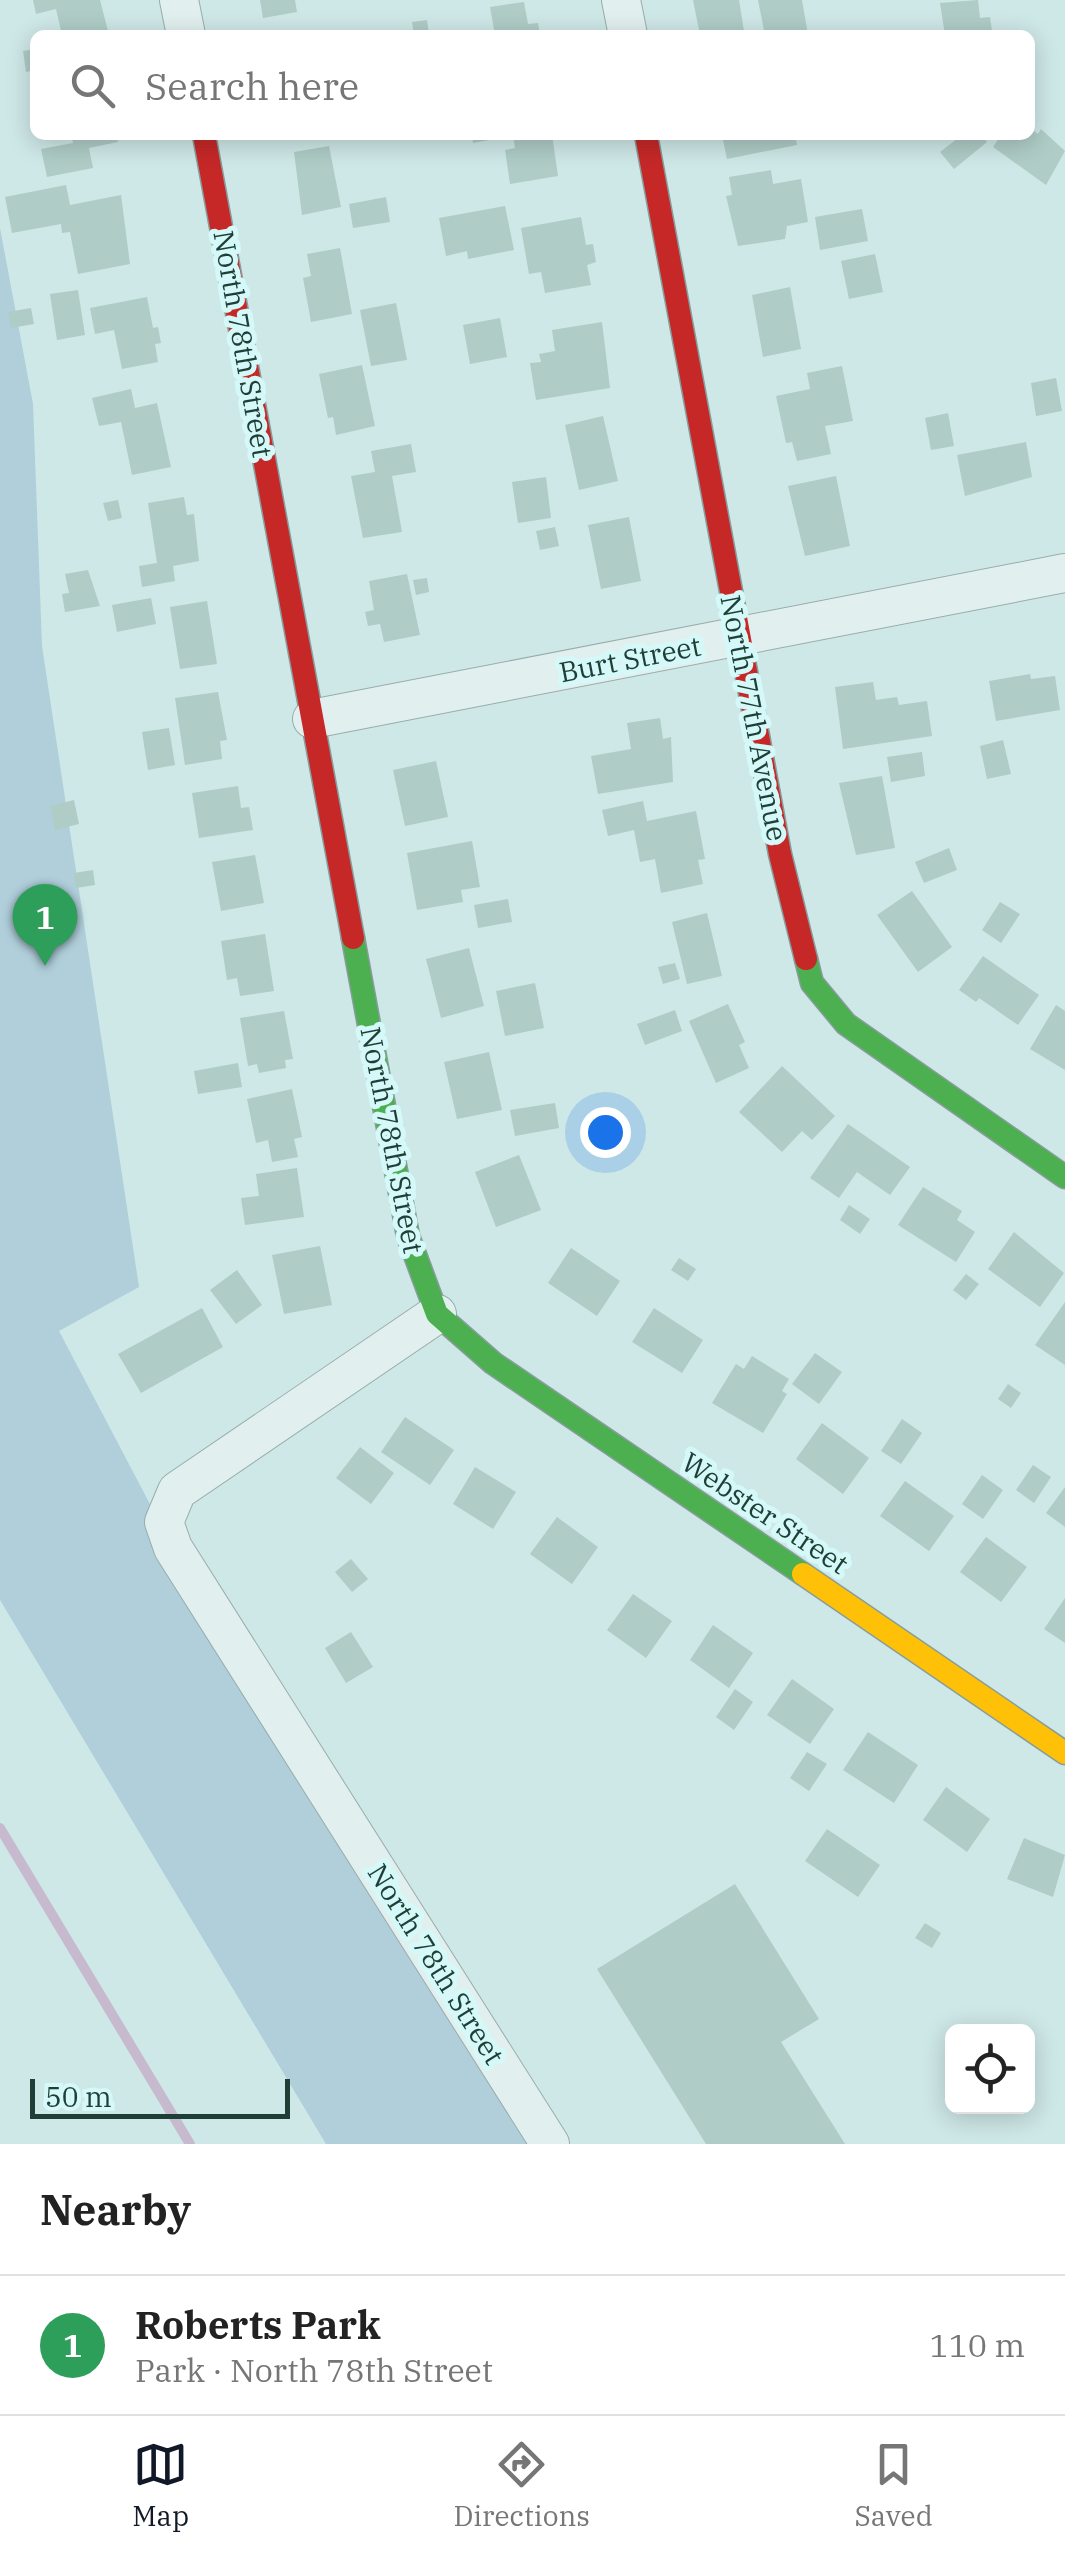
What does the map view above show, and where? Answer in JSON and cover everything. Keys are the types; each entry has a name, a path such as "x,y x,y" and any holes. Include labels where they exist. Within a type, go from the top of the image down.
{"street":[{"path":"179,0 185,30"},
{"path":"621,0 627,30"},
{"name":"North 78th Street","path":"205,140 408,1236 437,1314 177,1491 164,1522 173,1548 550,2144"},
{"name":"North 77th Avenue","path":"647,140 780,854 802,956 812,983 846,1024 1065,1177"},
{"name":"Burt Street","path":"312,719 1065,573"},
{"name":"Webster Street","path":"437,1314 493,1363 1065,1753"}],"shaded area":[{"path":"0,228 33,404 42,646 139,1287 59,1331 173,1548 550,2144 326,2144 0,1600"}],"building":[{"path":"33,0 100,0 108,30 61,30 56,9 36,14"},
{"path":"260,0 295,0 297,12 263,18"},
{"path":"693,0 739,0 744,30 699,30"},
{"path":"758,0 802,0 807,30 764,30"},
{"path":"978,0 980,18 990,17 992,30 944,30 940,3"},
{"path":"524,2 528,24 538,23 539,30 494,30 490,7"},
{"path":"427,20 428,30 413,30 412,22"},
{"path":"30,50 30,71 26,72 23,51"},
{"path":"1041,129 1065,151 1046,185 993,147 998,140 1035,140 1035,132 1038,134"},
{"path":"72,140 118,142 89,148 93,168 47,177 41,149 73,143"},
{"path":"514,140 553,140 558,176 510,184 505,150 515,148"},
{"path":"723,140 796,140 797,145 727,159"},
{"path":"956,140 987,142 954,169 940,152"},
{"path":"329,146 341,207 302,215 294,152"},
{"path":"771,170 773,184 801,179 808,222 787,226 785,239 738,246 726,196 732,195 729,177"},
{"path":"66,185 70,205 121,195 130,264 78,274 70,232 62,233 61,224 12,233 5,197"},
{"path":"386,197 390,222 353,228 349,204"},
{"path":"505,206 514,250 468,259 467,251 446,256 439,218"},
{"path":"862,209 868,241 820,250 815,217"},
{"path":"581,217 586,245 593,244 596,262 587,265 591,285 545,293 541,272 529,274 521,228"},
{"path":"340,248 352,314 311,322 303,278 311,276 307,254"},
{"path":"875,254 883,292 849,299 841,261"},
{"path":"790,287 801,349 763,357 752,295"},
{"path":"78,290 85,335 57,340 50,294"},
{"path":"147,297 153,328 158,327 161,343 155,344 158,362 122,369 114,330 95,334 90,308"},
{"path":"396,303 407,360 371,366 360,310"},
{"path":"31,308 34,324 11,328 8,312"},
{"path":"500,318 507,357 470,364 463,325"},
{"path":"602,322 610,388 536,400 530,363 541,362 539,354 555,351 552,330"},
{"path":"362,365 375,426 336,435 333,417 328,418 319,374"},
{"path":"842,366 853,421 825,426 831,454 797,461 792,442 786,443 776,396 810,389 807,373"},
{"path":"1056,378 1062,411 1036,416 1031,383"},
{"path":"131,389 135,408 157,403 171,467 132,475 121,422 99,426 92,398"},
{"path":"948,413 954,446 931,450 925,418"},
{"path":"603,416 618,481 579,490 565,425"},
{"path":"1026,442 1032,477 965,496 957,455"},
{"path":"411,444 416,472 392,476 402,532 363,538 351,476 375,472 371,451"},
{"path":"836,476 850,546 805,556 788,486"},
{"path":"546,477 551,518 518,523 512,482"},
{"path":"184,497 187,515 194,514 199,561 173,566 175,581 142,587 139,566 157,563 148,503"},
{"path":"118,500 122,518 108,521 103,503"},
{"path":"629,517 641,581 601,589 588,525"},
{"path":"555,527 559,546 540,550 536,531"},
{"path":"88,570 100,606 65,612 62,594 69,593 65,574"},
{"path":"407,574 420,635 384,642 380,624 368,626 365,612 374,610 369,581"},
{"path":"427,578 429,592 416,595 413,580"},
{"path":"151,598 156,624 117,632 112,605"},
{"path":"207,601 217,664 180,669 170,607"},
{"path":"1030,674 1031,679 1055,676 1060,710 996,721 989,681"},
{"path":"873,682 876,700 897,697 899,705 927,701 932,736 843,749 835,687"},
{"path":"218,692 227,740 220,741 222,759 185,765 175,698"},
{"path":"660,718 663,739 671,737 673,782 598,794 591,756 631,749 627,723"},
{"path":"169,728 175,765 148,770 142,732"},
{"path":"1003,740 1011,774 987,779 980,746"},
{"path":"922,752 925,776 891,782 887,757"},
{"path":"436,761 448,817 405,826 393,770"},
{"path":"882,776 895,848 856,855 839,783"},
{"path":"238,786 241,808 249,807 253,830 199,838 192,793"},
{"path":"74,800 79,824 55,830 50,806"},
{"path":"643,801 647,821 696,811 705,859 698,860 703,884 661,893 655,859 640,862 634,830 608,836 602,810"},
{"path":"472,841 480,887 461,890 463,902 417,910 407,853"},
{"path":"949,848 957,870 924,883 915,862"},
{"path":"255,855 264,903 221,911 212,862"},
{"path":"93,870 95,885 76,888 74,873"},
{"path":"912,891 952,947 918,972 877,915"},
{"path":"508,899 512,922 478,928 474,905"},
{"path":"1000,902 1020,914 1001,943 982,930"},
{"path":"707,913 722,976 687,984 672,922"},
{"path":"265,934 274,991 240,996 237,978 227,980 221,941"},
{"path":"469,948 484,1006 441,1018 426,959"},
{"path":"983,956 1039,995 1018,1025 979,998 976,1002 959,990"},
{"path":"675,963 680,979 663,984 658,967"},
{"path":"535,983 544,1028 505,1036 496,991"},
{"path":"728,1004 745,1042 739,1045 749,1068 716,1083 689,1021"},
{"path":"1056,1005 1065,1011 1065,1070 1030,1049"},
{"path":"675,1010 682,1031 645,1045 637,1024"},
{"path":"284,1011 293,1059 285,1060 286,1068 259,1073 257,1064 248,1066 240,1018"},
{"path":"489,1052 502,1110 457,1119 444,1062"},
{"path":"238,1063 242,1087 198,1094 194,1071"},
{"path":"782,1066 835,1116 812,1140 802,1131 782,1152 739,1112"},
{"path":"292,1089 302,1137 294,1139 298,1157 272,1162 268,1140 256,1143 247,1099"},
{"path":"555,1103 559,1128 515,1136 510,1110"},
{"path":"848,1124 910,1167 890,1195 857,1172 839,1198 810,1178"},
{"path":"519,1155 541,1210 496,1227 475,1172"},
{"path":"297,1168 304,1217 245,1225 241,1198 259,1196 256,1174"},
{"path":"923,1187 962,1211 957,1220 975,1232 956,1262 898,1225"},
{"path":"849,1205 870,1219 860,1234 840,1220"},
{"path":"1014,1232 1064,1273 1040,1307 988,1269"},
{"path":"320,1246 332,1305 284,1314 272,1255"},
{"path":"571,1248 620,1281 597,1316 548,1283"},
{"path":"679,1258 696,1269 688,1281 671,1270"},
{"path":"237,1270 262,1305 236,1324 210,1290"},
{"path":"966,1274 979,1284 966,1300 953,1290"},
{"path":"1065,1302 1065,1365 1035,1345"},
{"path":"202,1308 223,1347 141,1393 118,1354"},
{"path":"654,1308 703,1340 682,1373 632,1342"},
{"path":"815,1353 842,1372 819,1404 792,1384"},
{"path":"752,1356 789,1379 782,1391 787,1394 763,1433 712,1403 736,1364 744,1369"},
{"path":"1008,1384 1021,1393 1011,1408 998,1399"},
{"path":"405,1417 454,1450 430,1485 381,1452"},
{"path":"902,1419 922,1433 901,1464 881,1451"},
{"path":"822,1423 869,1458 843,1494 796,1459"},
{"path":"360,1447 394,1473 371,1504 336,1478"},
{"path":"1033,1465 1051,1477 1034,1503 1016,1490"},
{"path":"475,1467 516,1492 493,1529 453,1504"},
{"path":"982,1475 1003,1490 983,1519 962,1504"},
{"path":"905,1481 954,1516 929,1551 880,1516"},
{"path":"1065,1487 1065,1527 1046,1513"},
{"path":"557,1517 598,1547 572,1584 530,1554"},
{"path":"986,1537 1027,1567 1001,1602 960,1572"},
{"path":"351,1559 368,1579 352,1592 335,1572"},
{"path":"633,1594 672,1621 646,1658 607,1630"},
{"path":"1065,1598 1065,1643 1044,1629"},
{"path":"713,1625 753,1653 729,1688 690,1660"},
{"path":"351,1632 373,1667 346,1683 325,1648"},
{"path":"792,1679 834,1709 810,1744 767,1715"},
{"path":"735,1689 753,1702 734,1730 716,1717"},
{"path":"868,1732 918,1765 894,1803 843,1770"},
{"path":"807,1752 827,1764 809,1791 790,1778"},
{"path":"946,1787 990,1819 967,1852 923,1820"},
{"path":"827,1829 880,1865 858,1897 805,1861"},
{"path":"1024,1838 1065,1855 1053,1897 1007,1879"},
{"path":"735,1884 819,2019 781,2042 845,2144 706,2144 597,1969"},
{"path":"925,1923 941,1933 932,1948 915,1938"}],"waterway":[{"path":"0,1828 190,2144"}],"traffic: fast":[{"path":"353,938 408,1236 437,1314 493,1363 803,1574"},
{"path":"806,959 812,983 846,1024 1065,1177"}],"traffic: slow":[{"path":"803,1574 1065,1753"}],"traffic: jam":[{"path":"205,140 353,938"},
{"path":"647,140 780,854 806,959"}],"place":[{"name":"Roberts Park","path":"45,966"}]}
